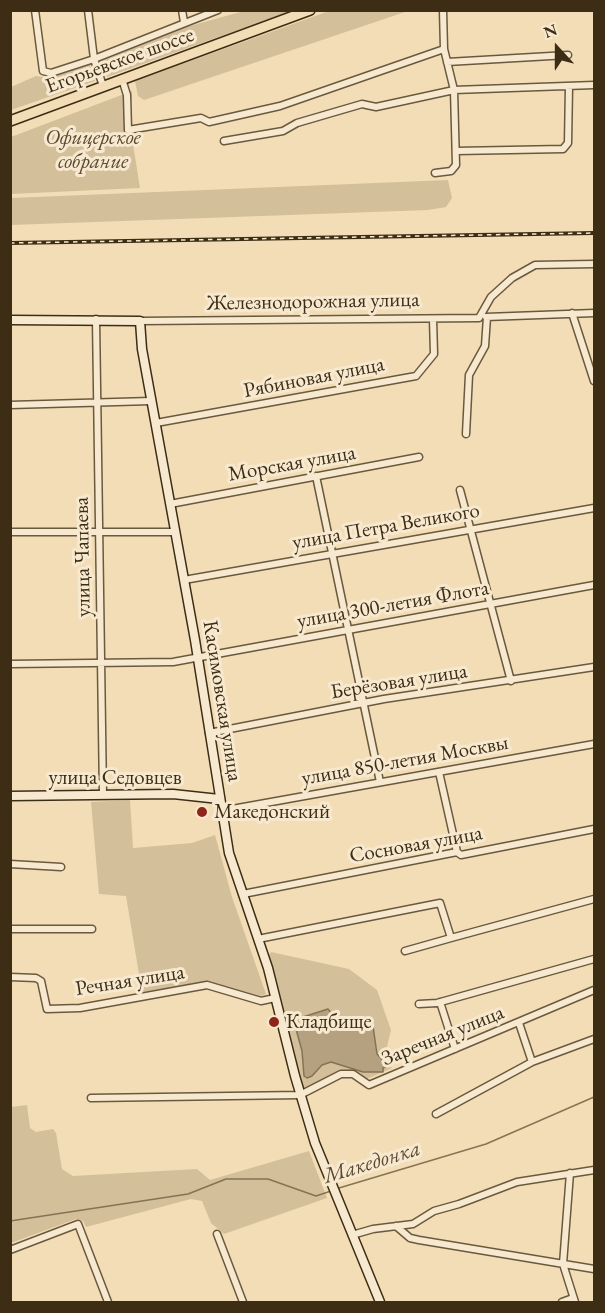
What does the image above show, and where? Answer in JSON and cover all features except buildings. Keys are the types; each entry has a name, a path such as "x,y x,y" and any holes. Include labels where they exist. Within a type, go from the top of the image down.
{"main road":[{"name":"Егорьевское шоссе","path":"10,120 310,10"},
{"name":"Железнодорожная улица","path":"10,320 140,321"},
{"name":"Касимовская улица","path":"140,321 151,401 198,658 229,854 258,939 300,1095 330,1182 380,1302"},
{"name":"улица Седовцев","path":"10,796 174,794 219,799"}],"street":[{"path":"34,10 43,71 51,73 94,59 218,10"},
{"path":"88,10 94,59 103,86"},
{"path":"182,10 184,22"},
{"path":"435,173 452,171 456,165 454,90 444,49 443,10"},
{"path":"122,79 127,95 128,130 201,118 209,122 280,106 444,49"},
{"path":"447,62 568,55"},
{"path":"224,141 284,131 297,123 362,104 376,107 454,90 594,85"},
{"path":"456,151 562,149 568,143 569,86"},
{"path":"479,318 491,297 512,278 535,265 594,264"},
{"path":"572,313 594,381"},
{"name":"Железнодорожная улица","path":"140,321 433,319 594,313"},
{"path":"466,434 469,375 485,346 487,317"},
{"name":"Рябиновая улица","path":"156,423 416,376 434,354 433,319"},
{"name":"улица Чапаева","path":"96,320 103,795"},
{"path":"10,405 151,401"},
{"name":"Морская улица","path":"170,504 419,457"},
{"path":"316,476 380,782"},
{"path":"460,489 511,681"},
{"name":"улица Петра Великого","path":"184,580 594,508"},
{"path":"10,532 98,530 175,532"},
{"name":"улица 300-летия Флота","path":"10,664 172,662 594,585"},
{"name":"Берёзовая улица","path":"209,733 362,704 594,668"},
{"name":"улица 850-летия Москвы","path":"221,811 594,744"},
{"path":"439,772 457,852"},
{"name":"Сосновая улица","path":"243,894 457,852 461,855 594,829"},
{"path":"10,864 61,867"},
{"path":"405,951 594,899"},
{"path":"258,939 440,903 451,938"},
{"path":"10,929 92,929"},
{"path":"418,1004 440,1002 594,959"},
{"name":"Речная улица","path":"10,977 36,978 41,981 47,1009 90,1006 207,986 261,1001 275,998"},
{"name":"Заречная улица","path":"91,1098 300,1095 341,1074 353,1074 369,1085 594,990"},
{"path":"440,1002 455,1049"},
{"path":"519,1023 532,1062"},
{"path":"436,1114 532,1062 594,1039"},
{"path":"352,1235 413,1224 434,1211 517,1182 594,1170"},
{"path":"562,1302 574,1300 563,1264 570,1173"},
{"path":"10,1250 78,1224 108,1302"},
{"path":"396,1226 410,1238 419,1240 594,1269"},
{"path":"217,1234 243,1302"}],"green space":[{"path":"244,11 291,11 107,77 102,61 186,27"},
{"path":"329,11 408,11 144,100 138,96 135,81"},
{"path":"90,65 95,81 11,110 11,87 36,76 50,78"},
{"name":"Офицерское собрание","path":"132,91 130,125 140,188 11,194 11,137"},
{"path":"448,180 452,198 446,207 428,210 11,225 11,198"},
{"path":"130,800 133,848 192,843 215,835 232,897 266,994 258,997 208,982 142,992 126,896 99,894 91,802"},
{"path":"271,952 349,969 377,990 391,1030 385,1055 392,1068 367,1079 356,1072 339,1070 301,1091 269,955"},
{"path":"27,1105 30,1128 36,1132 53,1129 56,1133 62,1169 73,1176 197,1169 210,1180 309,1151 327,1198 224,1234 211,1223 202,1201 191,1199 86,1227 83,1221 76,1219 11,1243 11,1107"}],"shaded area":[{"path":"328,1009 340,1024 351,1030 373,1026 377,1054 388,1066 383,1068 383,1072 363,1072 331,1062 322,1065 312,1076 307,1078 304,1076 302,1051 296,1029 301,1025 303,1017"}],"waterway":[{"name":"Македонка","path":"339,1188 486,1144 594,1097"},
{"name":"Македонка","path":"10,1221 188,1194 226,1179 268,1179 316,1196 331,1191"}],"railway":[{"path":"10,243 594,233"}],"place":[{"name":"Македонский","path":"202,812"},
{"name":"Кладбище","path":"274,1022"}]}
